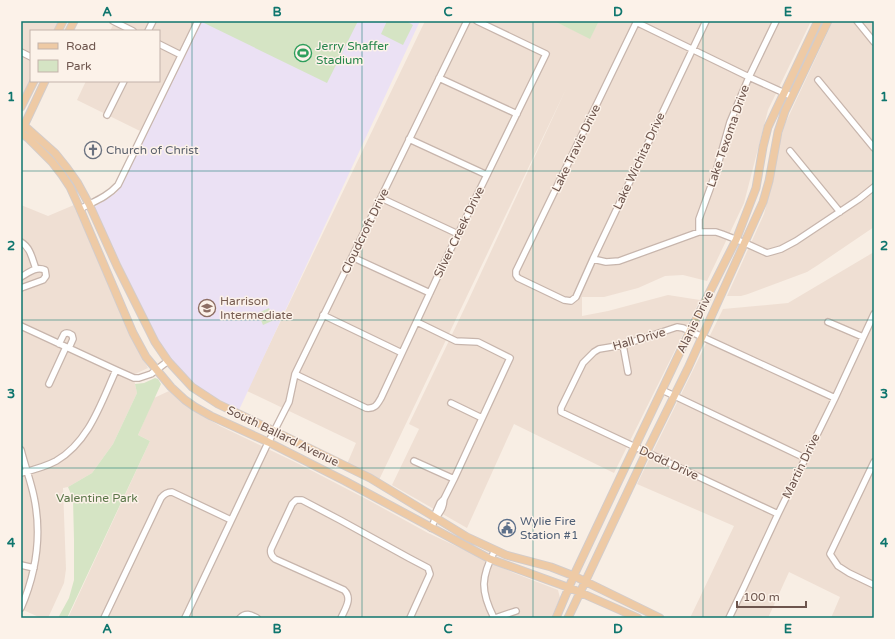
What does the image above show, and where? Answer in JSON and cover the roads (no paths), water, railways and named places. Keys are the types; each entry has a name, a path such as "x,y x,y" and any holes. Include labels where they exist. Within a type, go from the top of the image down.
{"main road":[{"path":"58,30 63,21"},
{"path":"70,30 74,21"},
{"name":"Alanis Drive","path":"556,618 634,447 736,240 756,188 768,127 818,21"},
{"name":"Alanis Drive","path":"568,618 702,337 763,202 769,181 778,132 785,111 828,21"},
{"path":"21,107 34,82"},
{"path":"22,129 45,82"},
{"name":"South Ballard Avenue","path":"22,129 44,142 55,153 77,182 155,342 168,361 192,387 218,404 370,478 467,537 506,555 551,567 574,576 660,618"},
{"name":"South Ballard Avenue","path":"22,129 28,138 52,162 70,187 133,333 146,357 184,400 211,416 268,442 345,481 490,559 570,588 638,618"}],"street":[{"path":"113,21 131,30"},
{"path":"148,30 153,21"},
{"path":"80,209 112,192 118,185 198,21"},
{"name":"Cloudcroft Drive","path":"186,618 268,442 289,402 295,374 467,21"},
{"name":"Silver Creek Drive","path":"295,374 366,408 376,406 381,398 458,234 546,54 477,21"},
{"name":"Lake Wichita Drive","path":"571,301 576,297 592,259 706,21"},
{"name":"Lake Texoma Drive","path":"699,232 699,219 716,175 730,122 749,77 776,21"},
{"path":"857,21 874,42"},
{"path":"637,22 692,50 791,96"},
{"name":"Lake Travis Drive","path":"571,301 564,300 520,280 516,275 516,271 637,22"},
{"path":"160,44 181,55"},
{"path":"21,52 30,56"},
{"path":"439,78 517,114"},
{"path":"818,80 874,148"},
{"path":"107,115 124,82"},
{"path":"409,139 487,175"},
{"path":"790,151 840,212"},
{"path":"592,259 606,262 619,261 699,232 716,232 745,243 767,254 796,241 859,200 874,187"},
{"path":"381,198 458,234"},
{"path":"21,242 25,244 29,250 36,269"},
{"path":"352,257 430,293"},
{"path":"21,277 36,269 45,270 46,276 43,280 21,288"},
{"name":"Martin Drive","path":"729,618 874,314"},
{"path":"323,315 402,353"},
{"path":"417,322 456,341 478,342 510,358 444,499 439,515 431,528"},
{"path":"828,322 863,337"},
{"path":"21,326 134,378 151,374 168,361"},
{"name":"Hall Drive","path":"561,412 561,408 583,363 594,352 599,349 623,345 677,327 690,331 835,398"},
{"path":"49,384 73,339 72,335 70,333 64,334 59,344"},
{"path":"623,345 628,372"},
{"path":"24,473 56,460 75,446 91,424 116,370"},
{"path":"662,390 805,458"},
{"path":"451,403 482,418"},
{"name":"Dodd Drive","path":"561,412 778,514"},
{"path":"21,450 24,473 34,496 38,530 34,568 27,595 21,608"},
{"path":"414,460 454,479"},
{"path":"874,462 830,554 838,566 874,585"},
{"path":"104,618 164,494 172,492 231,520"},
{"path":"340,618 349,600 347,592 275,559 272,556 271,549 292,504 299,500 302,500 427,567 430,574 410,618"},
{"path":"495,550 485,574 485,597 494,618 516,611"},
{"path":"21,565 34,568"},
{"path":"241,617 249,614 257,618"}],"place":[{"name":"Jerry Shaffer Stadium","path":"303,53"},
{"name":"Church of Christ","path":"93,150"},
{"name":"Harrison Intermediate","path":"207,308"},
{"name":"Wylie Fire Station #1","path":"507,528"}],"park label":[{"name":"Valentine Park","path":"97,498"}]}
